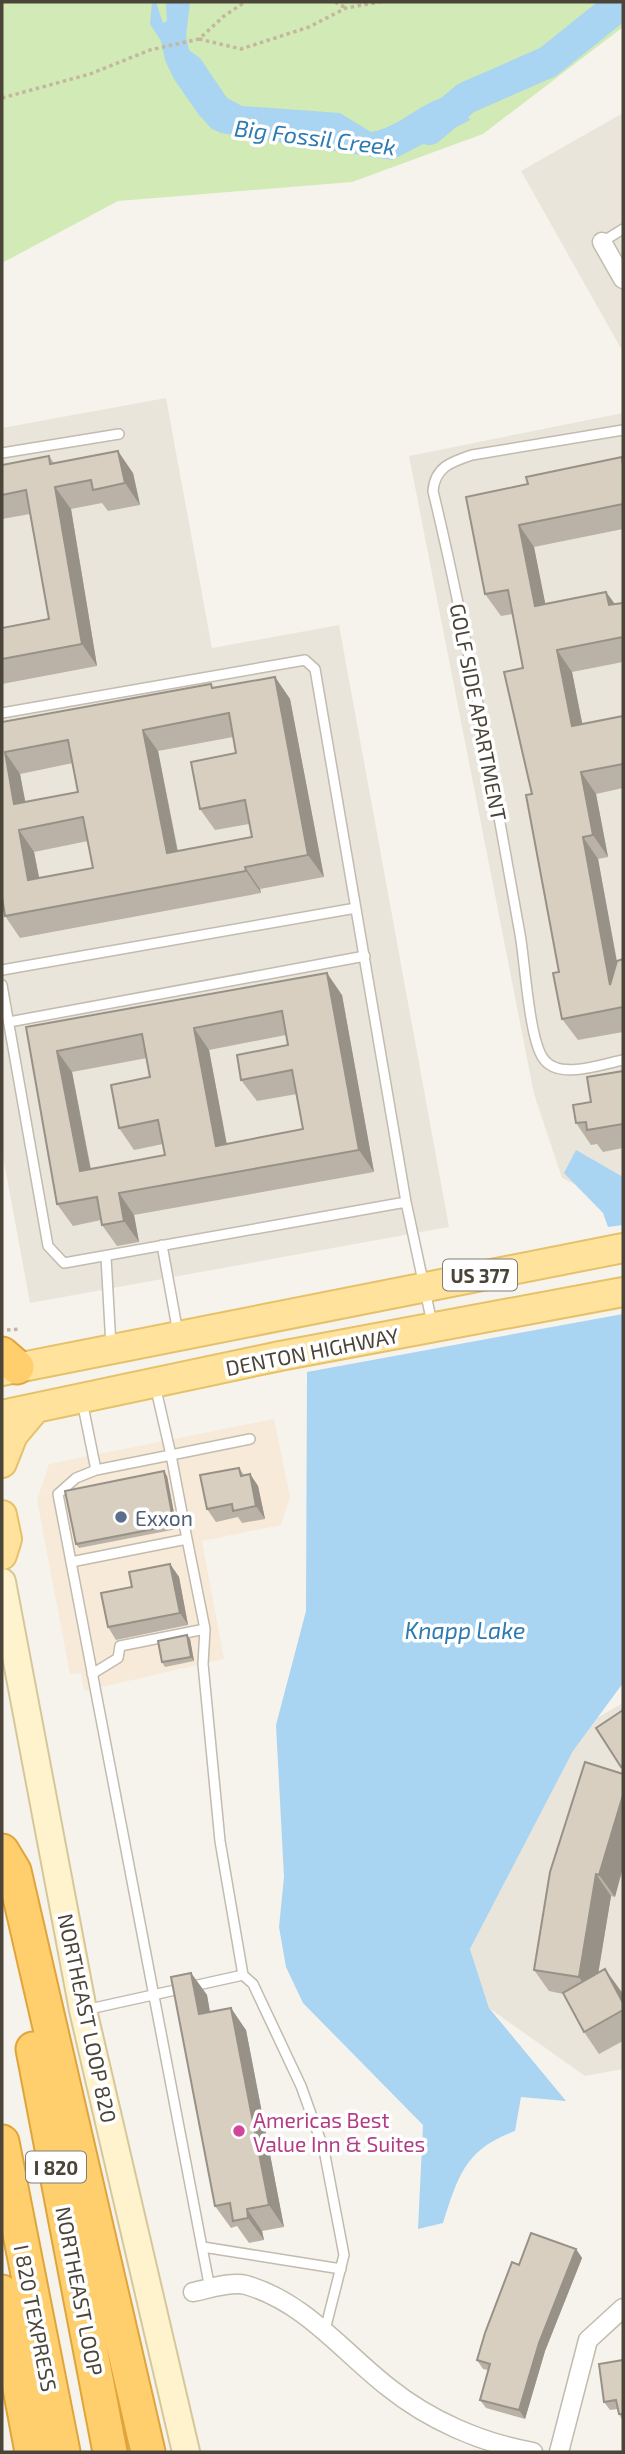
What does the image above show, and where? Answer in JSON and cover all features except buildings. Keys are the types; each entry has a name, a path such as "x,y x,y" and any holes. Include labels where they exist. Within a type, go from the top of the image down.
{"highway":[{"path":"2,1851 14,1871 148,2452"},
{"name":"NORTHEAST LOOP","path":"2,1883 110,2452"},
{"name":"I 820 TEXPRESS","path":"2,2142 63,2452"},
{"name":"I 820 TEXPRESS","path":"2,2292 32,2452"}],"main road":[{"name":"DENTON HIGHWAY","path":"7,1364 111,1348 623,1248"},
{"name":"DENTON HIGHWAY","path":"2,1415 433,1327 623,1292"},
{"path":"155,1383 160,1357 178,1335"},
{"path":"2,1463 13,1434 34,1410"},
{"path":"2,1515 6,1539 2,1555"},
{"name":"NORTHEAST LOOP 820","path":"2,1582 83,2010 187,2452"}],"street":[{"path":"602,242 623,279"},
{"path":"202,2290 243,2284 281,2300 326,2330 388,2387 428,2414 510,2448 533,2452"},
{"path":"559,2452 587,2340 623,2308"}],"lane":[{"path":"602,242 623,229"},
{"name":"GOLF SIDE APARTMENT","path":"623,430 472,455 451,462 434,478 433,491 464,622 526,966 536,1043 548,1064 560,1069 623,1060"},
{"path":"2,453 119,433"},
{"path":"2,713 305,660 315,669 406,1202 433,1327"},
{"path":"2,970 356,908"},
{"path":"9,1022 365,956"},
{"path":"2,985 48,1246 64,1263 406,1202"},
{"path":"162,1245 178,1335"},
{"path":"106,1257 111,1348"},
{"path":"155,1383 205,1629 203,1664 220,1841 243,1975 253,1984 290,2063 324,2150 344,2255 326,2330"},
{"path":"82,1399 96,1470"},
{"path":"202,2290 203,2247 58,1494 76,1478 96,1470 250,1439"},
{"path":"71,1562 187,1539"},
{"path":"92,1674 118,1658 120,1646 205,1629"},
{"path":"83,2010 243,1975"},
{"path":"203,2247 341,2269"}],"path":[{"path":"199,39 223,16 245,2"},
{"path":"334,2 346,8"},
{"path":"2,98 90,74 150,50 199,39 240,49 309,27 346,8 380,2"}],"shaded area":[{"path":"623,113 623,352 521,171"},
{"path":"166,398 212,648 339,625 449,1227 30,1303 2,1151 2,428"},
{"path":"623,413 623,1208 562,1178 534,1094 409,456"},
{"path":"274,1419 290,1497 281,1525 202,1541 224,1659 84,1691 81,1673 70,1674 37,1500 49,1464"},
{"path":"623,1703 623,2069 585,2076 489,2008 470,1949 573,1751 597,1718"}],"green space":[{"path":"2,2 623,2 623,27 483,134 352,182 118,201 2,263"}],"water":[{"path":"152,2 156,2 163,23 167,21 166,2 190,2 186,36 189,50 200,58 227,98 242,106 340,113 371,132 393,125 433,101 456,95 470,120 392,160 221,133 212,129 199,115 174,79 165,60 161,41 150,24"},
{"path":"576,1150 623,1177 623,1225 608,1227 603,1213 564,1173"},
{"name":"Knapp Lake","path":"623,1314 623,1683 573,1751 470,1949 489,2008 566,2101 521,2097 515,2131 485,2146 466,2166 443,2223 418,2229 423,2125 303,2003 286,1967 279,1927 284,1877 276,1725 306,1611 307,1372"}],"waterway":[{"name":"Big Fossil Creek","path":"429,129 466,98 548,62 623,2"}],"place":[{"name":"Exxon","path":"121,1517"},
{"name":"Americas Best Value Inn & Suites","path":"239,2131"}]}
